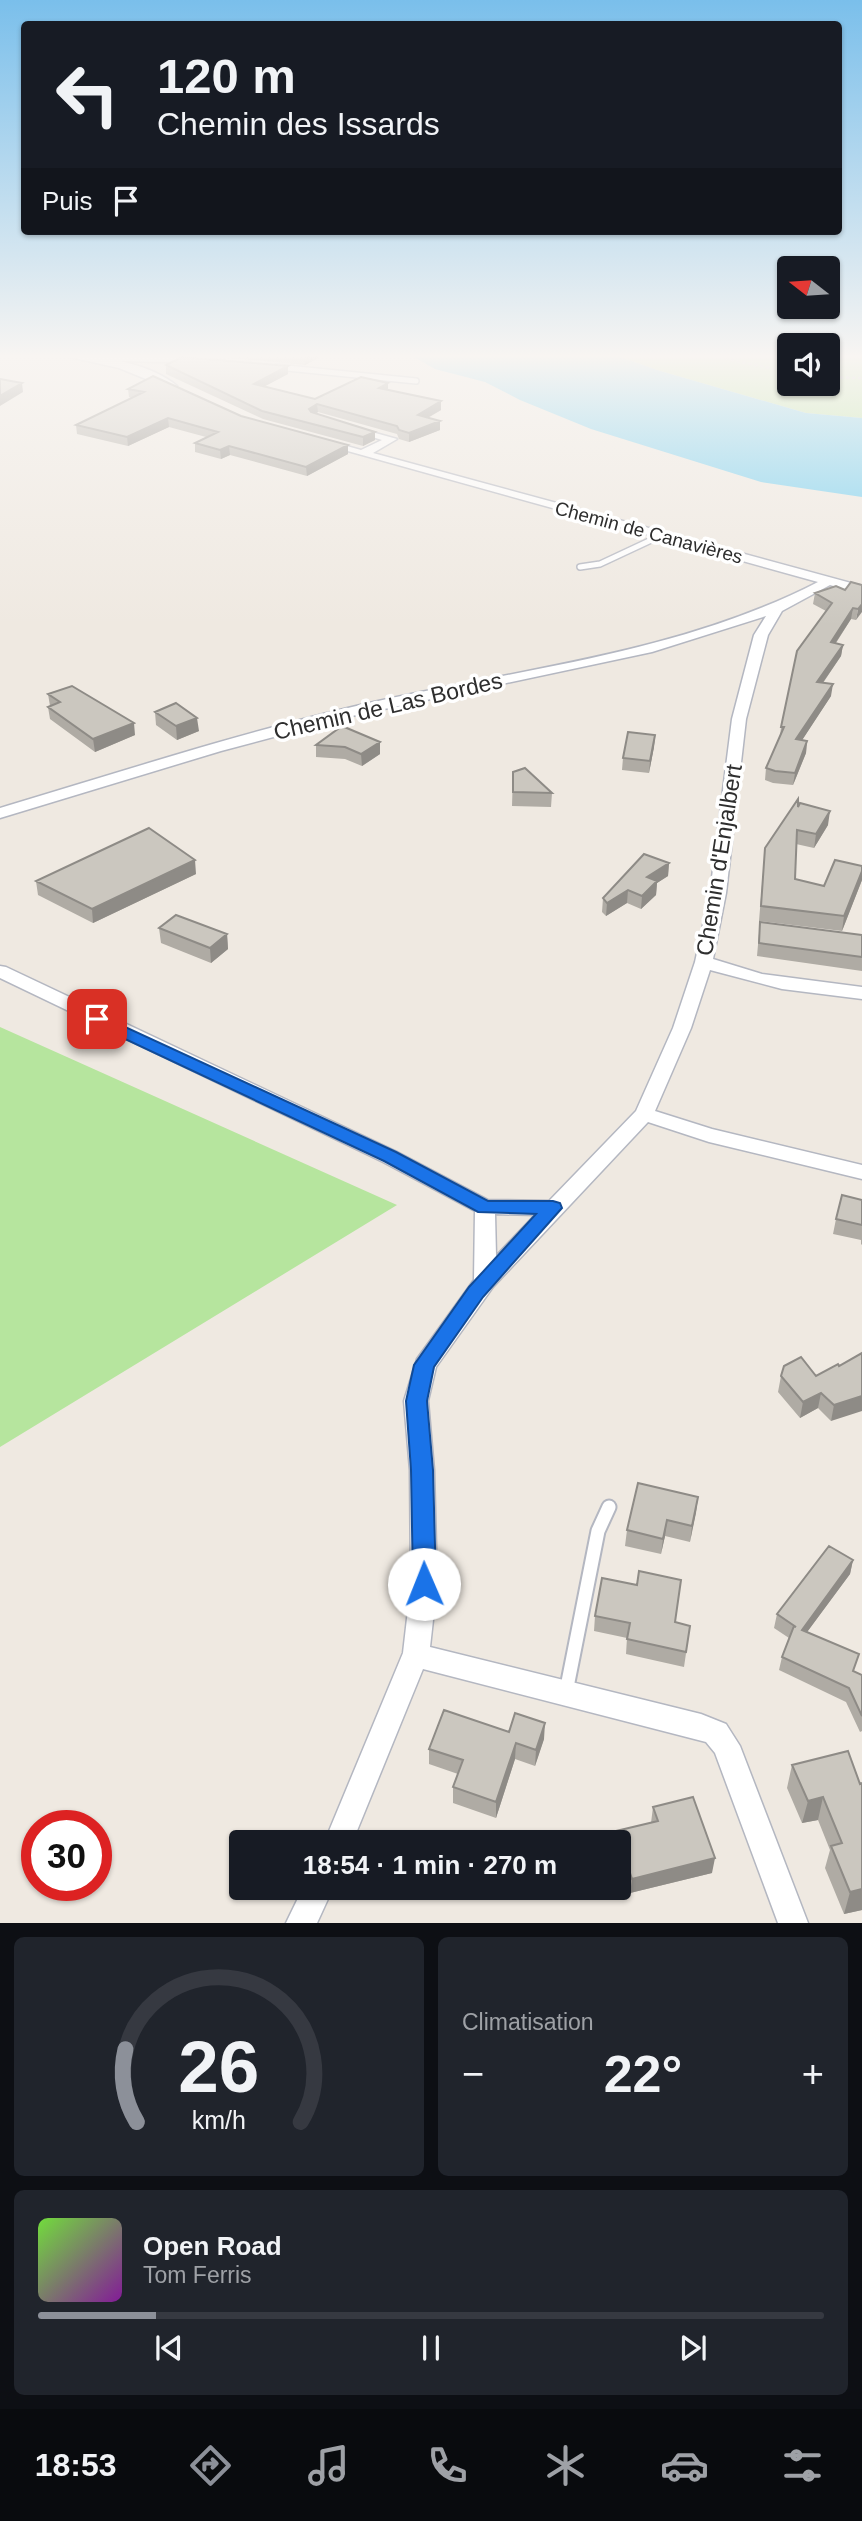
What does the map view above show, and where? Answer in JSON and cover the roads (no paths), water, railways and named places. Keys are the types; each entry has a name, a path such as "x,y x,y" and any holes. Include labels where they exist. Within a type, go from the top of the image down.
{"street":[{"name":"Chemin de Canavières","path":"336,446 857,589"},
{"name":"Chemin de Canavières","path":"363,453 378,446"},
{"path":"776,610 830,581"},
{"path":"776,610 857,589"},
{"name":"Chemin de Las Bordes","path":"0,813 216,748 343,714 652,648 776,610"},
{"name":"Chemin d'Enjalbert","path":"343,1830 416,1655 424,1584 422,1470 416,1401 425,1365 485,1281 644,1114 682,1028 704,962 718,893 739,719 761,635 776,610"},
{"path":"704,962 733,974 761,981 862,993"},
{"path":"0,971 390,1157 485,1207 553,1208"},
{"path":"644,1114 709,1135 862,1172"},
{"path":"485,1207 485,1281"},
{"path":"416,1655 716,1733 726,1746 793,1923"},
{"path":"301,1923 313,1900"}],"lane":[{"path":"580,567 600,564 662,535"},
{"path":"566,1693 598,1531 610,1507"}],"water":[{"path":"645,446 862,446 862,497 761,482"}]}
